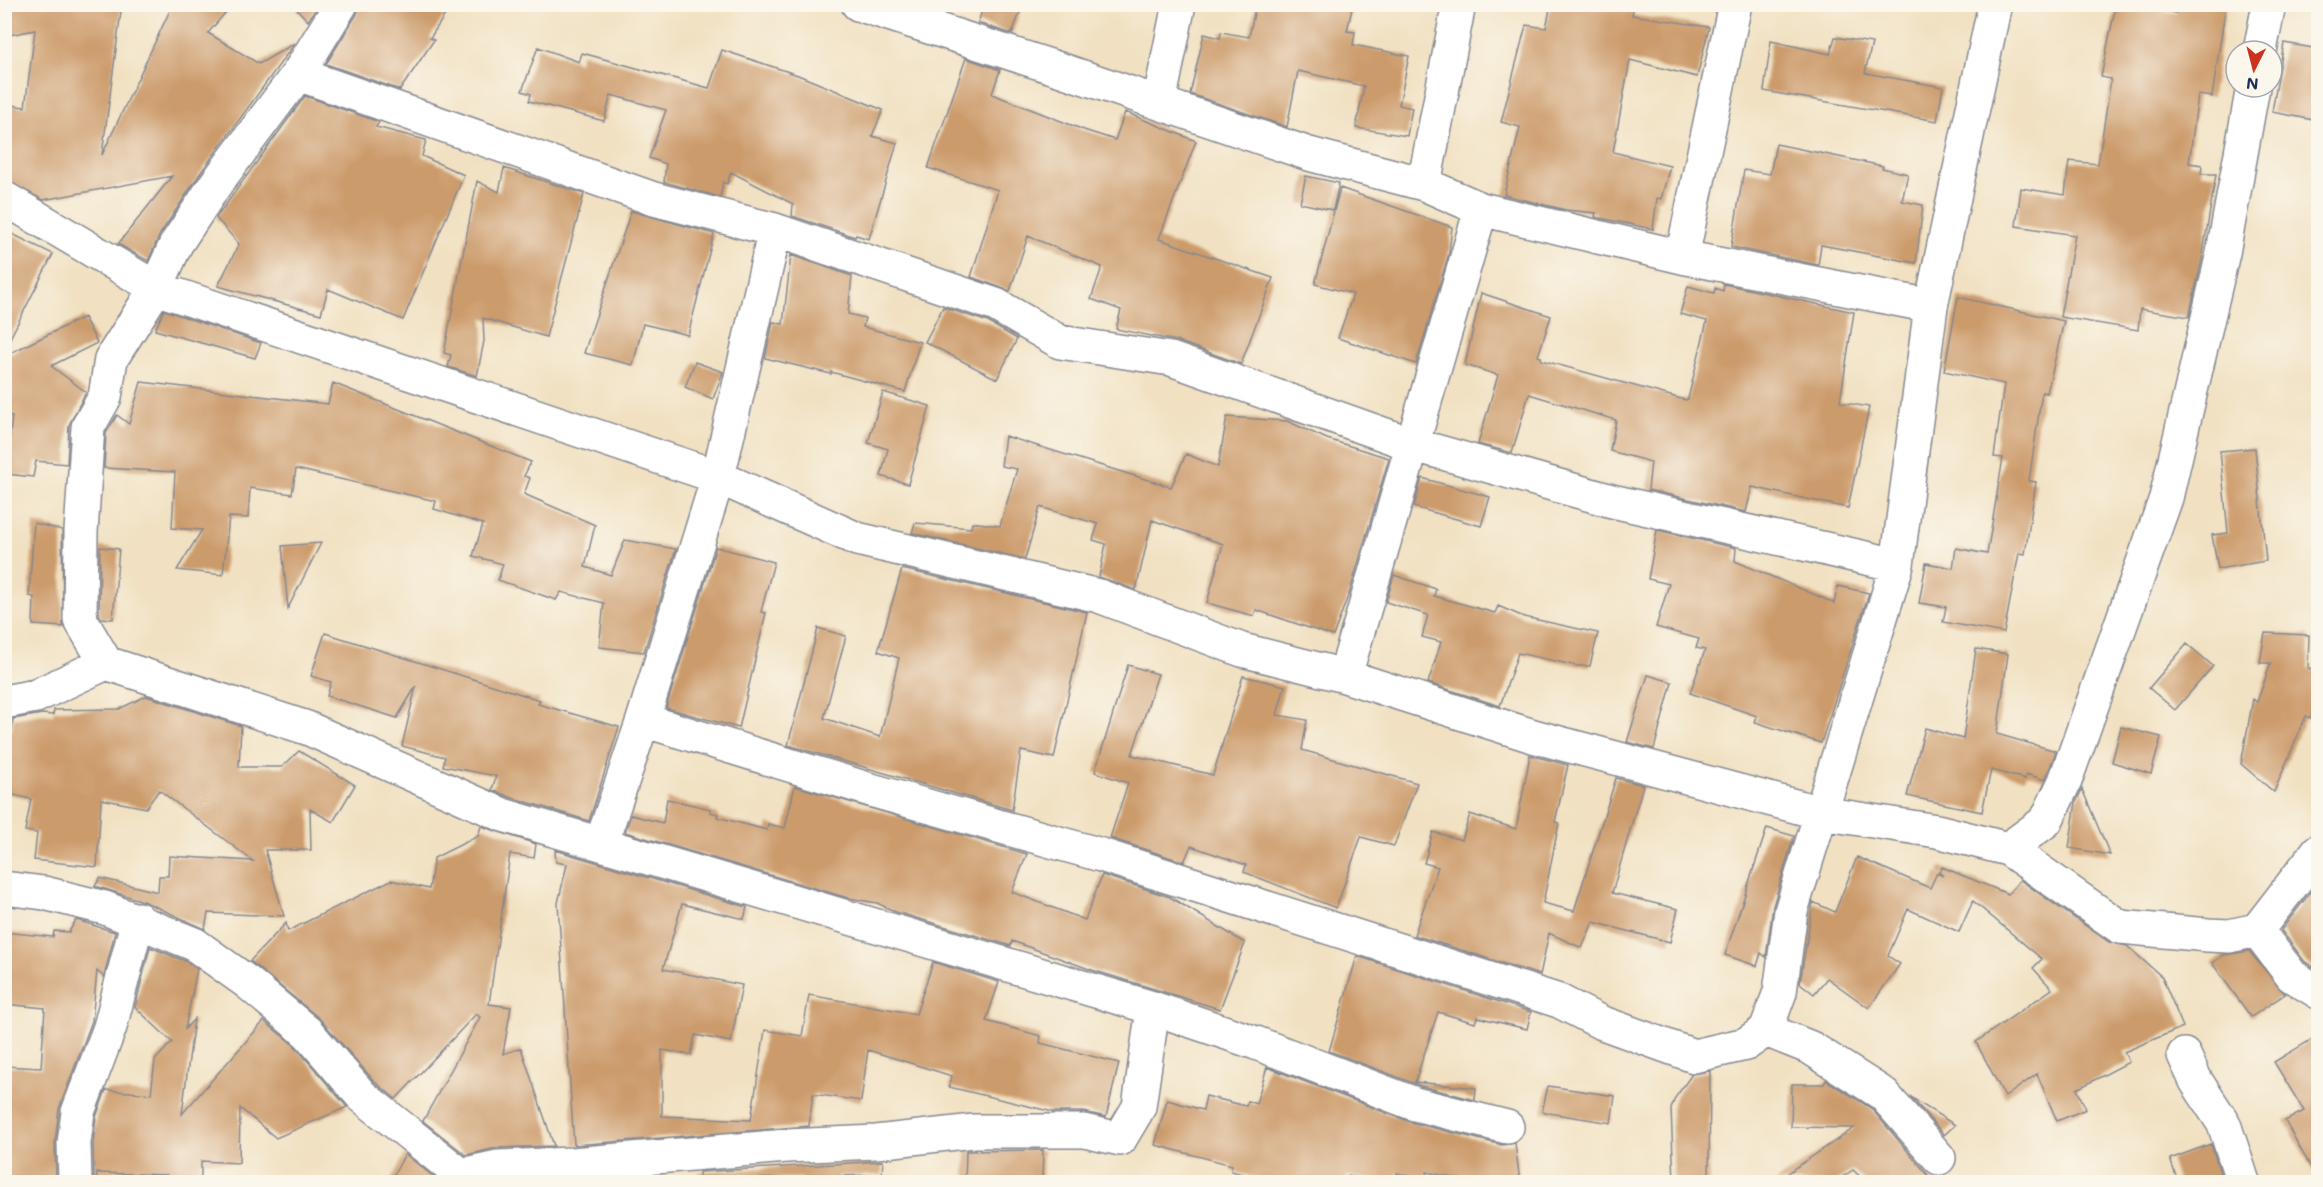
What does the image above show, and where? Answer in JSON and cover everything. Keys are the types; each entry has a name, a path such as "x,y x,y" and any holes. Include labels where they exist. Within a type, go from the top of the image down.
{"street":[{"path":"341,4 298,74 208,195 176,244 156,288 111,358 105,397 88,427 82,488 80,619 106,663 307,728 503,816 1153,1008 1256,1043 1415,1104 1507,1127"},
{"path":"858,4 904,11 1159,103 1309,154 1424,184 1481,209 1682,257 1931,306"},
{"path":"1159,103 1179,4"},
{"path":"1424,184 1460,4"},
{"path":"1682,257 1735,4"},
{"path":"643,720 871,790 1101,855 1536,993 1600,1022 1694,1056 1746,1044 1766,1030 1780,992 1791,911 1897,565 1931,306 1995,4"},
{"path":"2262,39 2269,4"},
{"path":"298,74 654,199 775,230 996,305 1060,342 1171,359 1411,444 1612,501 1897,565"},
{"path":"2008,849 2046,821 2066,781 2166,498 2223,253 2251,99"},
{"path":"4,198 156,288 717,477 857,539 1099,596 1242,650 1345,676 1533,736 1821,813 1937,831 2008,849 2120,927 2218,936 2257,930 2319,850"},
{"path":"1345,676 1481,209"},
{"path":"601,844 643,720 717,477 775,230"},
{"path":"4,702 36,696 106,663"},
{"path":"4,888 44,893 105,908 138,919 160,932 194,944 247,982 308,1033 362,1096 462,1179 497,1167 572,1164 788,1146 876,1142 974,1131 1084,1131 1120,1139 1139,1107 1153,1008"},
{"path":"75,1182 74,1143 78,1112 110,1027 138,919"},
{"path":"2257,930 2292,976 2319,992"},
{"path":"1766,1030 1810,1048 1883,1094 1939,1158"},
{"path":"2184,1055 2196,1081 2224,1124 2243,1182"}],"building":[{"path":"4,4 122,4 102,155 173,4 233,4 208,33 259,64 295,43 199,175 160,234 148,261 118,244 172,176 43,200 4,179 4,104 25,107 35,30 4,36"},
{"path":"292,4 319,4 308,21"},
{"path":"360,4 452,4 430,38 434,40 400,90 326,64 357,14"},
{"path":"984,4 1023,4 1012,34 978,23"},
{"path":"1256,4 1353,4 1347,31 1355,32 1353,45 1409,56 1399,105 1412,108 1407,136 1356,128 1364,86 1298,71 1287,127 1190,94 1204,34 1220,38 1221,32 1249,37"},
{"path":"1551,4 1634,4 1632,15 1709,27 1697,77 1630,60 1613,152 1670,166 1661,199 1657,198 1653,229 1595,217 1596,213 1566,210 1504,195 1520,127 1501,122 1526,25 1546,28"},
{"path":"2116,4 2176,13 2177,4 2226,4 2212,97 2198,95 2189,163 2202,165 2201,174 2216,174 2202,259 2189,317 2140,309 2138,330 2060,317 2075,235 2016,226 2021,188 2065,195 2069,161 2098,164 2111,79 2101,77"},
{"path":"1835,37 1872,43 1865,73 1943,87 1937,121 1764,91 1771,41 1830,54"},
{"path":"2284,43 2319,49 2319,121 2272,112 2274,99 2284,99"},
{"path":"538,47 579,62 582,53 709,88 722,50 798,75 883,110 872,136 897,143 869,239 856,235 855,237 792,216 793,204 731,172 727,184 723,182 720,197 664,182 666,164 649,158 666,110 611,95 604,121 529,101 531,94 522,91"},
{"path":"966,58 1000,70 992,94 1084,130 1115,140 1125,112 1196,141 1159,239 1273,278 1241,364 1177,341 1116,329 1121,310 1091,299 1102,267 1028,236 1010,291 971,277 998,190 928,168"},
{"path":"305,96 379,122 376,127 426,140 422,156 464,175 403,320 328,289 321,314 218,286 239,244 216,218"},
{"path":"1776,144 1883,166 1882,168 1908,174 1902,201 1923,205 1916,263 1821,245 1818,265 1731,247 1744,170 1770,174"},
{"path":"504,168 584,194 546,337 483,318 484,341 477,376 448,367 451,355 444,353 477,181 499,192"},
{"path":"1306,176 1339,183 1333,210 1300,203"},
{"path":"1340,188 1452,227 1449,253 1416,364 1338,338 1353,294 1315,284"},
{"path":"631,211 714,234 688,335 643,324 633,365 584,353"},
{"path":"4,230 53,254 4,350"},
{"path":"791,255 852,276 848,314 865,318 863,327 920,342 905,392 831,372 831,374 765,358 773,322 783,324"},
{"path":"1724,284 1854,312 1840,402 1869,407 1848,508 1752,487 1746,512 1648,490 1651,462 1610,451 1616,420 1529,394 1512,453 1478,444 1498,375 1465,365 1481,293 1551,316 1538,356 1541,360 1685,400 1688,399 1707,321 1680,314 1688,286 1714,293 1715,288 1723,291"},
{"path":"1958,297 2064,321 2047,393 2042,392 2029,481 2036,482 2025,554 2019,553 2004,633 1943,622 1946,607 1919,603 1926,563 1953,568 1956,548 1987,554 2003,458 1994,457 2004,384 1944,371"},
{"path":"943,307 988,322 1017,339 997,379 925,342"},
{"path":"164,310 261,343 255,358 155,330"},
{"path":"84,317 97,343 51,366 86,392 69,425 67,464 36,461 33,477 6,474 12,416 4,416 4,356"},
{"path":"695,362 723,372 713,399 685,387"},
{"path":"141,382 328,404 333,383 531,462 524,476 530,478 524,494 595,525 585,567 611,575 625,540 676,549 644,652 599,647 604,603 561,592 556,600 498,580 503,564 473,556 483,524 434,509 436,501 296,469 292,494 250,488 248,518 229,517 223,575 177,570 202,530 172,528 175,472 104,468 106,433 117,415 129,424"},
{"path":"883,392 930,406 908,484 881,476 888,449 868,443"},
{"path":"1227,417 1287,421 1327,439 1389,458 1350,591 1333,636 1256,610 1254,616 1207,603 1223,544 1152,520 1136,590 1099,577 1106,544 1093,540 1098,524 1040,507 1025,559 912,533 915,523 971,528 972,522 1000,526 1017,469 1001,466 1005,436 1171,487 1186,454 1218,467"},
{"path":"2255,448 2266,561 2218,569 2212,535 2228,533 2220,451"},
{"path":"1422,478 1490,497 1481,526 1414,507"},
{"path":"34,523 62,530 63,627 33,625 34,597 29,596"},
{"path":"1657,530 1736,548 1735,561 1834,603 1838,586 1869,593 1821,743 1755,722 1757,716 1690,693 1705,650 1696,648 1699,639 1656,627 1669,584 1648,579"},
{"path":"321,543 288,608 282,546"},
{"path":"100,547 119,549 113,619 101,618 99,614"},
{"path":"716,547 774,562 761,612 766,613 739,728 666,708"},
{"path":"902,569 1087,612 1054,758 1021,751 1012,810 788,745 818,628 846,636 824,718 880,737 899,658 878,651"},
{"path":"1394,575 1436,589 1434,596 1495,613 1498,606 1524,617 1598,633 1590,666 1578,666 1518,653 1500,706 1428,683 1441,642 1422,637 1428,615 1386,602"},
{"path":"325,633 540,700 538,704 619,727 589,821 492,790 496,776 443,766 445,757 402,746 416,686 397,718 327,696 331,682 311,676"},
{"path":"2265,633 2309,635 2308,668 2319,673 2319,700 2310,718 2306,716 2274,792 2241,764 2253,699 2257,702 2271,663 2260,663"},
{"path":"2187,644 2213,666 2175,710 2149,688"},
{"path":"1976,649 2008,654 1997,734 2056,751 2045,780 2026,774 2025,779 1991,770 1982,812 1907,796 1925,728 1963,739"},
{"path":"1128,665 1158,674 1132,755 1213,775 1243,676 1285,686 1277,715 1307,720 1302,750 1417,783 1394,846 1361,837 1336,908 1244,872 1246,865 1191,846 1184,862 1110,838 1128,783 1095,772"},
{"path":"1648,675 1672,682 1654,749 1627,742"},
{"path":"146,696 241,726 239,767 282,767 299,751 355,785 333,822 310,809 311,850 265,850 284,916 208,913 205,929 143,901 95,886 100,878 158,892 159,876 168,876 169,856 253,861 159,790 146,808 101,799 97,867 34,860 37,833 25,831 31,799 4,793 4,729 12,730 13,719 42,714 53,715 54,710 119,709"},
{"path":"2121,727 2161,737 2151,774 2112,762"},
{"path":"1530,755 1568,765 1555,822 1559,823 1543,903 1574,911 1616,778 1643,785 1612,893 1678,909 1670,942 1593,922 1582,948 1549,933 1540,975 1414,935 1438,867 1424,863 1433,832 1462,840 1470,814 1516,829"},
{"path":"795,786 1027,854 1012,892 1085,920 1102,875 1170,897 1245,943 1220,1009 1092,970 1012,941 1011,946 896,912 877,903 848,898 625,832 631,815 663,823 667,799 711,809 710,812 718,814 717,817 767,830 768,824 785,828"},
{"path":"2082,789 2110,855 2069,848 2076,802"},
{"path":"481,826 536,844 534,858 510,854 489,1004 511,1007 503,1054 521,1048 554,1146 496,1148 466,1155 423,1121 480,1017 476,1014 396,1099 375,1082 320,1019 250,961 286,923 288,931 391,880 429,889 434,858 478,836"},
{"path":"1767,828 1794,836 1773,906 1766,957 1761,953 1757,966 1725,955"},
{"path":"555,850 747,907 744,919 682,904 663,969 742,985 731,1042 695,1035 691,1055 662,1050 662,1116 751,1120 765,1030 802,1036 809,995 916,1014 933,962 999,982 986,1021 1041,1036 1040,1043 1119,1063 1106,1117 1084,1112 1053,1112 949,1087 952,1076 868,1050 861,1101 813,1094 809,1126 574,1145 558,903 567,864 556,862"},
{"path":"1857,857 1930,888 1937,873 1943,876 1939,872 1942,867 2008,894 2020,880 2109,942 2127,946 2162,977 2183,1027 2124,1052 2129,1062 2077,1089 2086,1109 2057,1121 2037,1074 2005,1097 1976,1042 2052,989 2033,968 2042,959 1973,901 1959,932 1908,909 1888,956 1900,964 1869,1008 1827,978 1814,994 1800,983 1813,902 1835,912"},
{"path":"2319,881 2319,970 2305,962 2281,930"},
{"path":"76,920 115,932 104,977 97,971 92,1021 59,1109 55,1143 56,1182 4,1182 4,1066 41,1068 45,1008 4,1004 4,932 53,937 54,931 69,932"},
{"path":"150,947 185,961 197,969 185,1029 194,1019 182,1114 264,1021 295,1046 347,1107 276,1138 240,1108 239,1163 201,1161 201,1182 166,1182 167,1175 97,1173 96,1182 94,1182 93,1144 96,1117 106,1090 151,1094 155,1060 172,1042 135,1007"},
{"path":"2249,951 2285,994 2251,1017 2212,963 2224,955"},
{"path":"1357,956 1531,1012 1527,1029 1477,1017 1475,1023 1438,1012 1415,1082 1476,1088 1475,1100 1421,1086 1329,1051"},
{"path":"2319,1035 2319,1182 2285,1121 2304,1111 2274,1062"},
{"path":"1267,1067 1410,1122 1502,1145 1515,1143 1520,1182 1471,1182 1427,1172 1425,1180 1397,1173 1395,1182 1347,1176 1345,1182 1273,1182 1231,1171 1232,1165 1155,1145 1167,1100 1203,1110 1206,1096 1246,1106 1248,1101 1256,1104"},
{"path":"1710,1071 1709,1182 1674,1182 1671,1109 1675,1098 1692,1074"},
{"path":"1826,1080 1871,1108 1934,1182 1866,1182 1853,1170 1835,1182 1775,1182 1854,1128 1791,1127 1792,1084 1824,1084"},
{"path":"1548,1086 1615,1096 1611,1123 1542,1112"},
{"path":"1910,1096 1921,1104 1955,1125 1944,1135"},
{"path":"2211,1144 2223,1182 2178,1182 2170,1159"},
{"path":"1043,1150 1042,1182 965,1182 966,1151"},
{"path":"405,1154 440,1182 390,1182"},
{"path":"883,1161 882,1175 838,1176 838,1182 802,1182 802,1178 699,1182 699,1172"}]}
